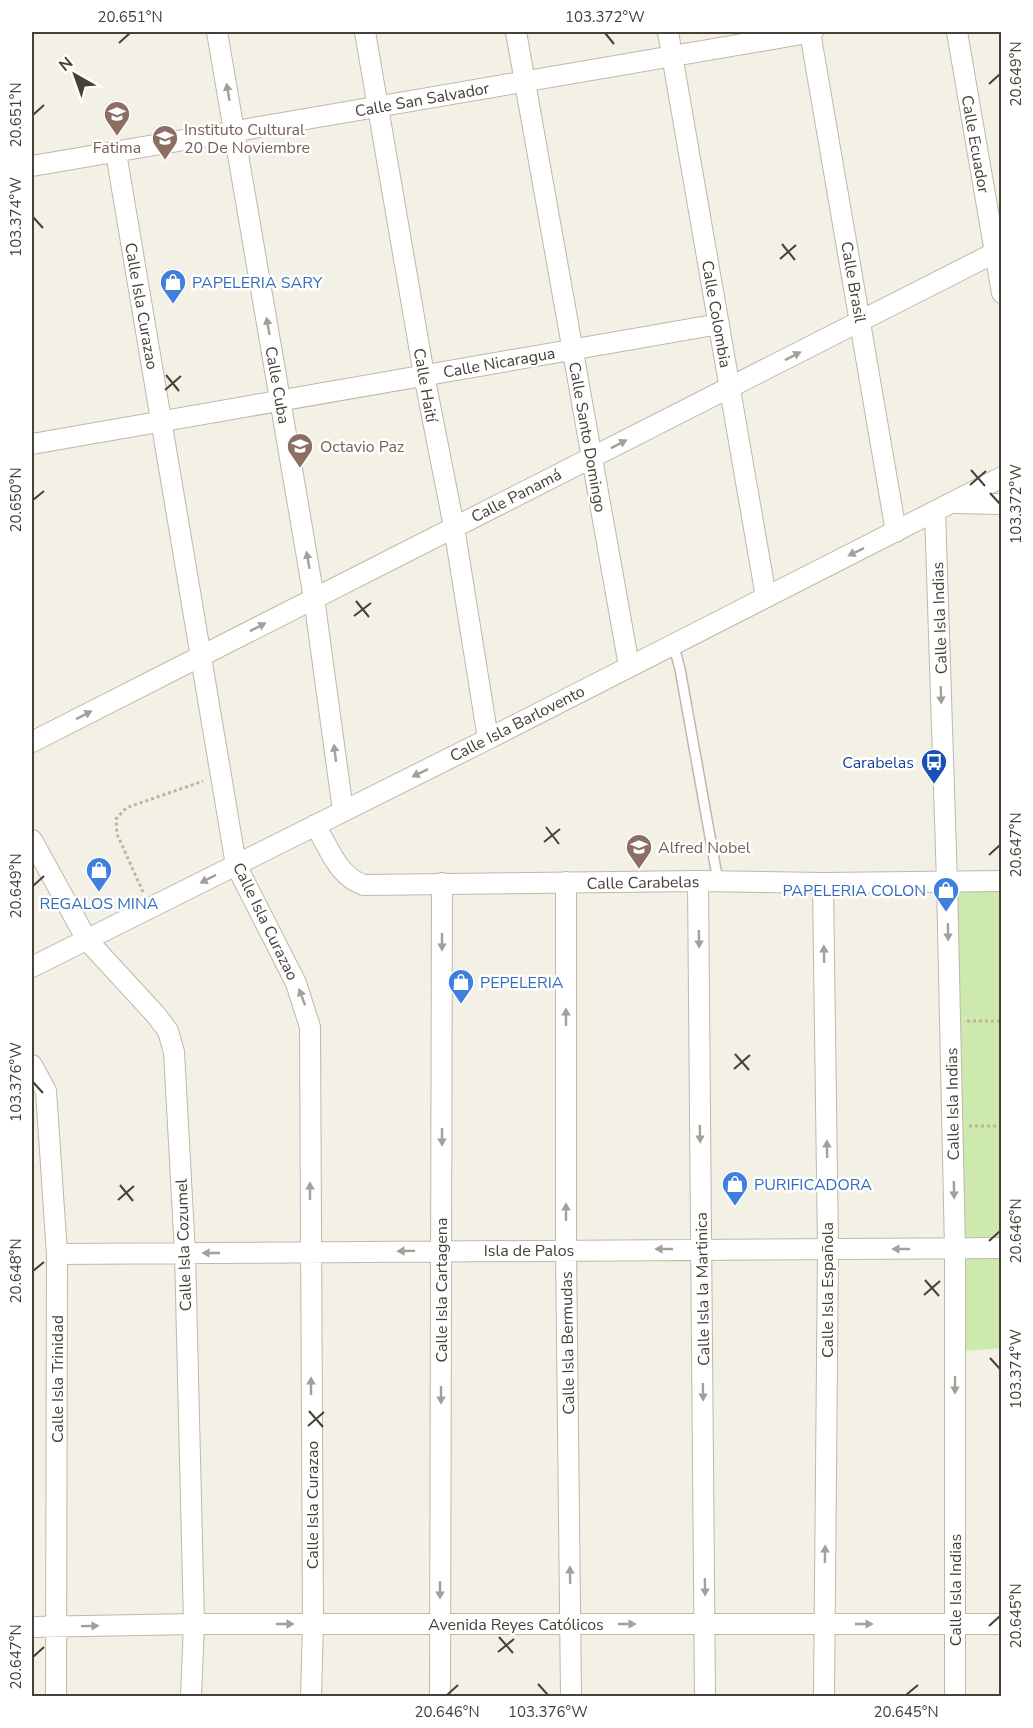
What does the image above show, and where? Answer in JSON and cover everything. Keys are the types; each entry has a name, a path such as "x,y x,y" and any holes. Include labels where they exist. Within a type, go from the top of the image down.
{"street":[{"name":"Calle Cuba","path":"217,32 314,598 343,811"},
{"name":"Calle Haití","path":"365,32 424,375 454,527 488,739"},
{"name":"Calle Santo Domingo","path":"516,32 628,666"},
{"name":"Calle Colombia","path":"668,32 766,597"},
{"name":"Calle San Salvador","path":"32,166 811,32"},
{"name":"Calle Brasil","path":"811,32 897,532"},
{"name":"Calle Ecuador","path":"957,32 998,251 1002,293"},
{"name":"Calle Isla Curazao","path":"116,153 236,865 297,983 310,1027 312,1696"},
{"name":"Calle Panamá","path":"32,742 998,251"},
{"name":"Calle Nicaragua","path":"32,444 719,324"},
{"name":"Calle Isla Barlovento","path":"32,967 488,739 1002,477"},
{"path":"944,507 1002,504"},
{"name":"Calle Isla Indias","path":"944,507 947,882 955,1248 955,1696"},
{"name":"Calle Carabelas","path":"315,825 340,869 352,880 364,885 1002,880"},
{"name":"Calle Isla Cozumel","path":"32,840 87,940 156,1015 168,1031 174,1052 185,1253 194,1624 191,1696"},
{"name":"Calle Isla la Martinica","path":"705,1696 702,1249 708,881"},
{"name":"Calle Isla Bermudas","path":"566,882 566,1250 571,1696"},
{"name":"Calle Isla Cartagena","path":"440,1696 442,883"},
{"name":"Calle Isla Española","path":"823,883 828,1249 824,1696"},
{"name":"Calle Isla Trinidad","path":"32,1065 46,1091 57,1254 58,1627 56,1696"},
{"name":"Isla de Palos","path":"57,1254 1002,1248"},
{"name":"Avenida Reyes Católicos","path":"32,1627 440,1623 1002,1624"}],"lane":[{"path":"673,643 680,669 708,881"}],"path":[{"path":"150,908 117,834 116,819 126,808 221,775"},
{"path":"950,1022 1002,1021"},
{"path":"952,1126 1002,1126"}],"green space":[{"path":"955,890 1001,890 1001,1237 964,1238"},
{"path":"963,1259 1001,1259 1001,1348 964,1351"}],"place":[{"name":"Fatima","path":"117,137"},
{"name":"Instituto Cultural 20 De Noviembre","path":"165,161"},
{"name":"PAPELERIA SARY","path":"173,305"},
{"name":"Octavio Paz","path":"300,469"},
{"name":"Carabelas","path":"934,785"},
{"name":"Alfred Nobel","path":"639,870"},
{"name":"REGALOS MINA","path":"99,893"},
{"name":"PAPELERIA COLON","path":"946,913"},
{"name":"PEPELERIA","path":"461,1005"},
{"name":"PURIFICADORA","path":"735,1207"}]}
